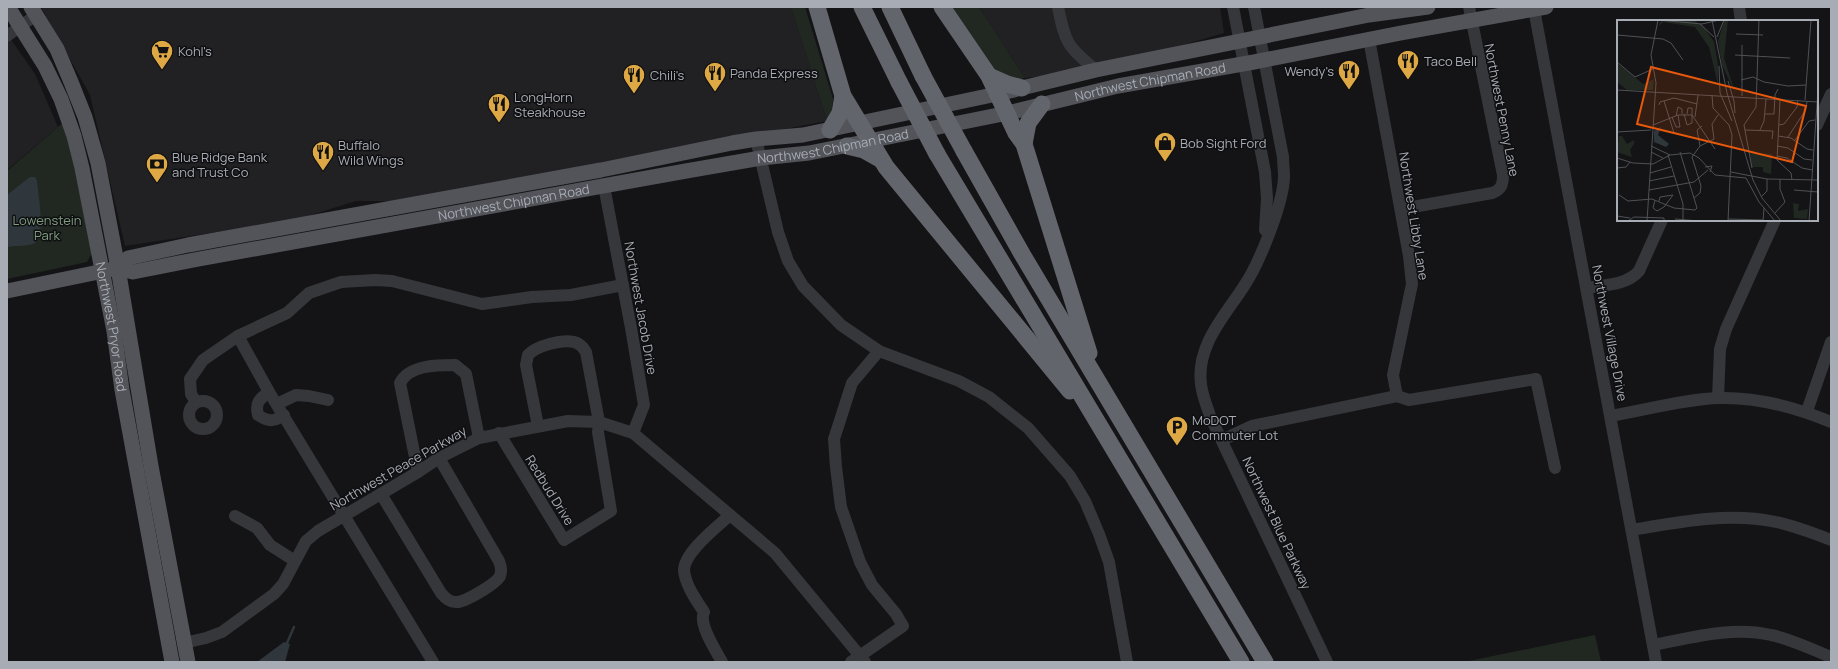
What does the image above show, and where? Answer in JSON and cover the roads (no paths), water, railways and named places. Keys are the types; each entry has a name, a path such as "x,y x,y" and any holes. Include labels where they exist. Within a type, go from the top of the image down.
{"highway":[{"path":"817,7 843,96 869,142 881,159 1037,353 1093,419"},
{"path":"862,7 937,154 1056,353 1093,419 1241,662"},
{"path":"890,7 923,76 1022,254 1265,662"},
{"path":"942,7 990,76 1016,133 1024,144 1080,326 1102,388"},
{"path":"990,76 1007,84 1022,88"},
{"path":"830,130 840,113 843,96"},
{"path":"1024,144 1028,123 1042,104"},
{"path":"847,146 864,150 881,159"}],"main road":[{"name":"Northwest Pryor Road","path":"8,7 45,66 61,99 74,136 82,168 114,331 122,390 172,662"},
{"name":"Northwest Chipman Road","path":"118,268 128,258 756,139 803,135 830,130 997,94 1096,70 1369,15 1428,7"},
{"name":"Northwest Chipman Road","path":"7,291 118,268 133,272 275,245 761,158 809,153 869,142 1008,113 1118,86 1265,60 1369,39 1470,14 1540,8"},
{"name":"Northwest Pryor Road","path":"33,11 57,49 85,117 98,163 118,268 151,466 188,662"},
{"path":"604,186 610,176 629,164"},
{"path":"275,245 286,236 293,234 303,224"},
{"path":"152,552 160,561 162,566 170,601 177,605"}],"street":[{"path":"1058,7 1064,34 1069,46 1096,70"},
{"name":"Northwest Blue Parkway","path":"1233,7 1243,64 1261,144 1265,172 1268,198 1264,245"},
{"name":"Northwest Blue Parkway","path":"1254,7 1283,157 1284,176 1282,194 1264,245 1245,285 1214,329 1204,351 1200,384 1210,416 1327,662"},
{"path":"1740,7 1741,20"},
{"name":"Northwest Village Drive","path":"1540,8 1587,288 1656,662"},
{"path":"7,36 33,11"},
{"name":"Northwest Penny Lane","path":"1401,209 1492,193 1497,191 1502,186 1503,176 1470,14"},
{"name":"Northwest Libby Lane","path":"1369,39 1401,209 1412,284 1393,375 1397,396"},
{"path":"1818,123 1831,94"},
{"path":"756,139 778,232 788,261 803,286 841,325 879,351 958,381 989,397 1028,428 1070,476 1085,501 1109,562 1127,662"},
{"name":"Northwest Jacob Drive","path":"604,186 644,405 633,433"},
{"path":"1587,288 1623,282 1634,277 1639,271 1662,221"},
{"path":"1718,398 1720,349 1726,329 1775,221"},
{"path":"196,402 191,394 190,379 203,360 238,336 287,313 309,293 341,282 375,280 392,281 482,304 532,297 571,295 623,285"},
{"path":"238,336 269,392 278,404 434,662"},
{"path":"538,426 526,360 531,352 540,346 567,341 578,344 586,352 599,422"},
{"path":"1807,412 1831,342"},
{"path":"859,660 903,626 896,614 872,585 860,562 841,507 836,467 834,439 852,383 879,351"},
{"path":"418,472 400,383 404,376 411,371 442,365 456,365 466,374 480,438"},
{"path":"1222,440 1252,426 1397,396 1409,400 1536,379 1555,468"},
{"path":"269,392 258,401 256,407 258,415 266,421 274,421 284,415"},
{"path":"278,404 296,395 328,400"},
{"path":"1611,416 1718,398 1761,400 1807,412 1831,422"},
{"name":"Northwest Peace Parkway","path":"184,643 206,638 222,632 233,625 274,594 283,584 306,541 318,531 439,458 480,438 499,433 568,421 599,422 633,433 774,553 859,660"},
{"name":"Redbud Drive","path":"499,433 564,540 611,511 598,432 599,422"},
{"path":"381,494 446,599 457,602 465,600 496,581 500,576 502,568 499,561 439,458"},
{"path":"722,662 703,626 702,617 704,612 692,593 684,572 685,562 693,550 730,515"},
{"path":"235,516 257,528 270,545 295,561"},
{"path":"1632,530 1692,520 1738,517 1775,522 1802,529 1831,540"},
{"path":"1653,645 1722,632 1750,632 1785,639 1831,657"}],"waterway":[{"path":"287,643 294,627"}],"place":[{"name":"Kohl's","path":"162,70"},
{"name":"Taco Bell","path":"1408,80"},
{"name":"Wendy's","path":"1349,90"},
{"name":"Panda Express","path":"715,92"},
{"name":"Chili's","path":"634,94"},
{"name":"LongHorn Steakhouse","path":"499,124"},
{"name":"Bob Sight Ford","path":"1165,162"},
{"name":"Buffalo Wild Wings","path":"323,172"},
{"name":"Blue Ridge Bank and Trust Co","path":"157,184"},
{"name":"MoDOT Commuter Lot","path":"1177,446"}],"park label":[{"name":"Lowenstein Park","path":"47,228"}]}
